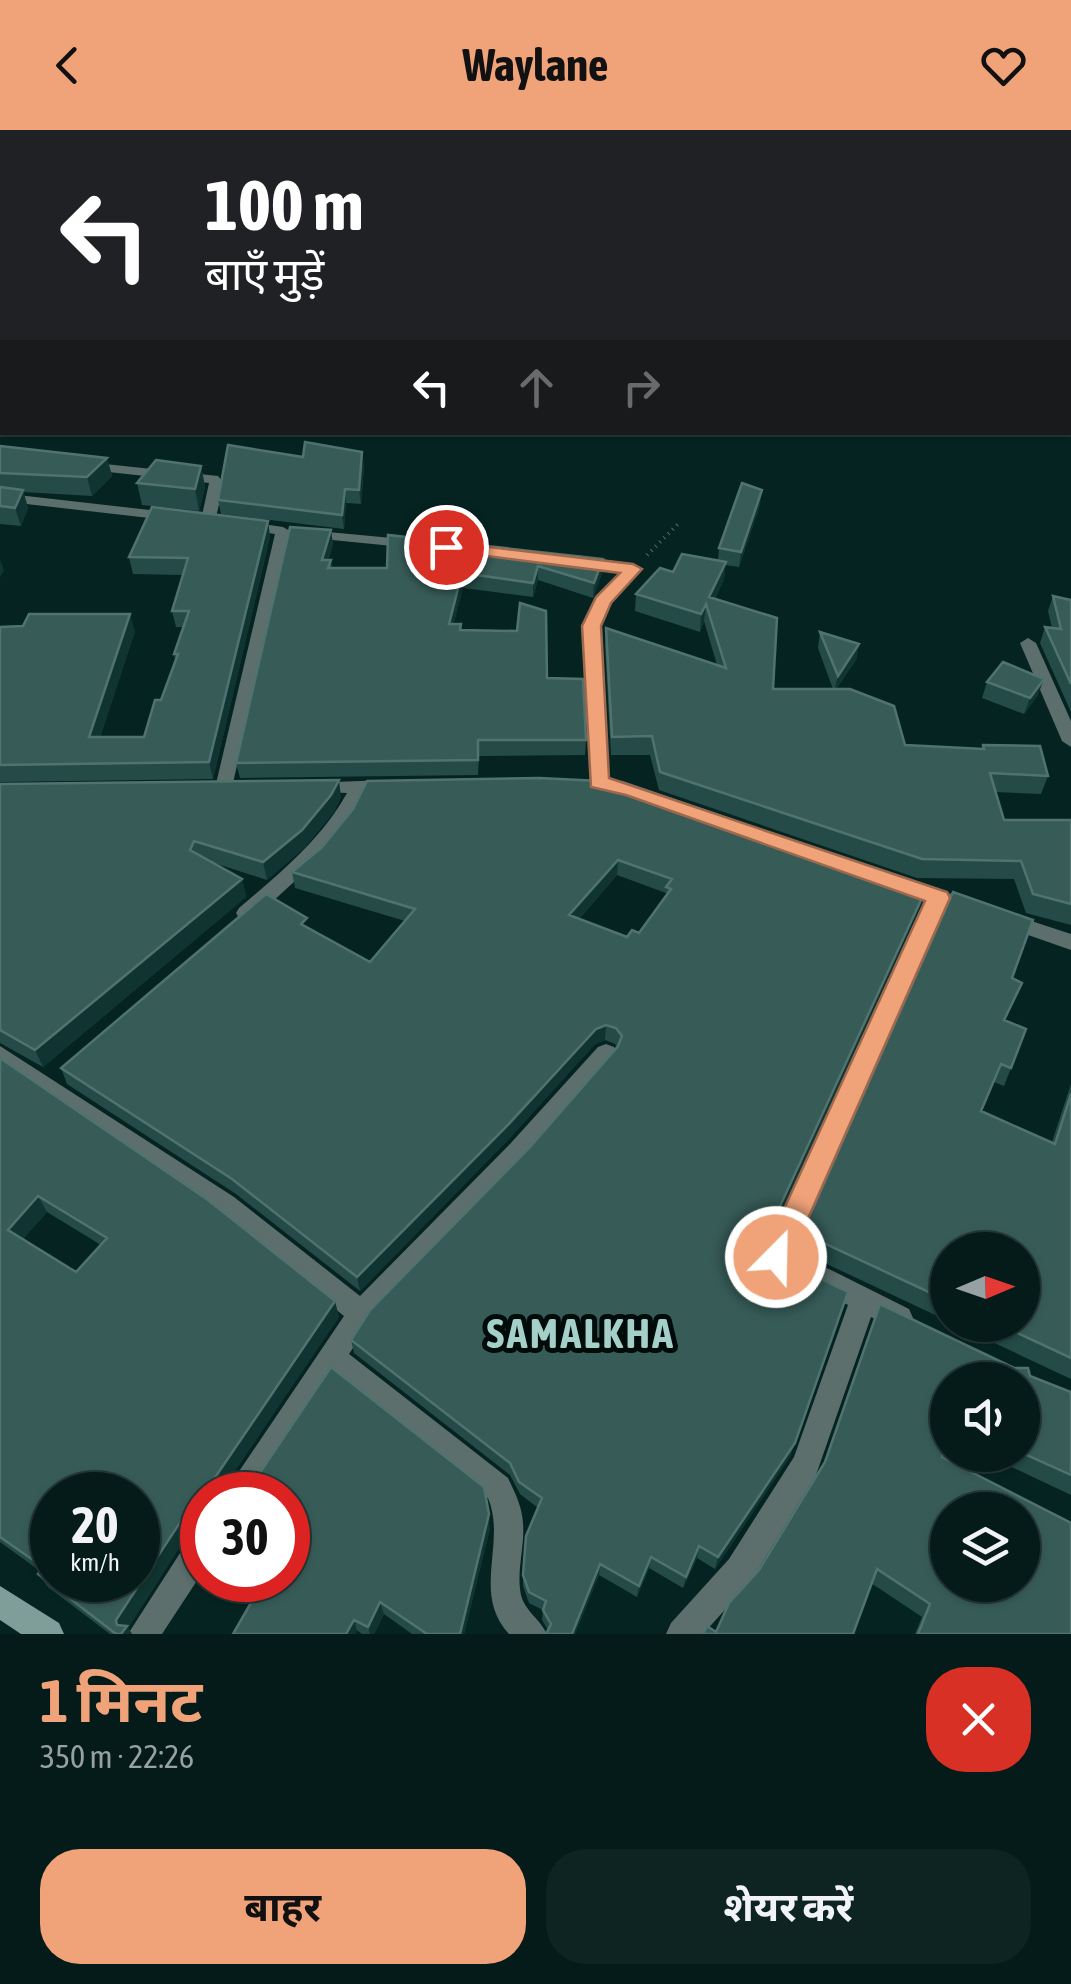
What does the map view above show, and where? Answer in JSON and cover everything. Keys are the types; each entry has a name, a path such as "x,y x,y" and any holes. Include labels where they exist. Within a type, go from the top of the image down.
{"main road":[{"path":"0,1601 48,1634"}],"street":[{"path":"60,464 214,480 217,484 208,520"},
{"path":"0,496 52,506 438,546"},
{"path":"224,788 284,532"},
{"path":"566,558 633,569"},
{"path":"599,784 592,626 603,601 633,569"},
{"path":"1028,644 1071,740"},
{"path":"225,931 315,855 345,817 360,786"},
{"path":"282,787 400,786"},
{"path":"884,878 1071,942"},
{"path":"928,1332 776,1255 939,898"},
{"path":"254,1472 361,1314 519,1151 606,1052"},
{"path":"0,1054 52,1077 225,1205 361,1314"},
{"path":"682,1634 740,1570 806,1466 863,1300"},
{"path":"331,1358 498,1488 506,1501 508,1526 503,1596 515,1622 531,1634"},
{"path":"144,1634 180,1580"}],"path":[{"path":"633,569 680,522"}],"building":[{"path":"305,442 362,452 359,490 345,489 342,515 218,500 228,445 303,457"},
{"path":"0,446 107,458 87,477 0,473"},
{"path":"156,460 201,466 195,489 137,483"},
{"path":"742,483 762,490 741,552 719,548"},
{"path":"0,487 23,490 15,508 0,506"},
{"path":"152,507 268,521 209,762 0,765 0,627 23,626 29,614 130,614 89,737 144,737 155,700 161,700 178,654 174,654 189,611 172,611 188,558 129,557"},
{"path":"290,527 331,530 322,560 331,560 328,568 387,568 388,535 603,559 594,583 538,566 533,583 462,573 449,624 461,624 460,630 517,631 520,603 546,611 547,678 583,679 586,740 478,740 478,760 236,763"},
{"path":"682,554 726,562 709,597 777,618 773,689 850,689 894,706 905,745 984,749 983,745 1040,746 1048,776 990,773 1004,820 1071,820 1071,904 1033,894 1021,861 922,859 660,772 652,736 612,737 606,628 726,668 706,604 701,614 636,594 660,568 673,572"},
{"path":"1053,596 1071,600 1071,684 1045,627 1061,629"},
{"path":"820,632 859,644 838,676"},
{"path":"1003,662 1044,679 1030,698 987,682"},
{"path":"539,778 622,782 927,887 764,1241 770,1254 848,1292 795,1443 718,1557 699,1546 686,1577 651,1557 639,1586 600,1564 572,1634 546,1634 551,1624 543,1610 546,1601 529,1592 523,1575 526,1536 542,1498 519,1482 510,1463 351,1340 370,1310 531,1146 618,1046 622,1036 616,1028 606,1025 596,1029 507,1126 357,1277 232,1179 61,1068 266,894 307,918 301,924 370,962 415,909 292,872 322,847 353,809 367,781","holes":["618,860 672,879 666,887 671,889 639,933 632,930 627,937 569,915"]},
{"path":"339,780 302,830 263,862 194,841 190,850 242,879 35,1050 0,1030 0,784"},
{"path":"953,892 1033,920 1012,978 1022,983 1004,1020 1026,1029 1011,1068 1001,1064 981,1111 1055,1144 1071,1094 1071,1358 1037,1342 1040,1342 1040,1232 930,1232 930,1293 802,1233"},
{"path":"0,1058 208,1200 335,1301 219,1472 180,1472 180,1523 160,1553 160,1472 30,1472 30,1558 0,1537","holes":["38,1196 107,1238 76,1272 8,1230"]},
{"path":"880,1304 930,1328 930,1342 960,1342 1001,1362 930,1362 930,1472 971,1472 1010,1492 930,1492 930,1602 1040,1602 1040,1507 1071,1523 1071,1634 918,1634 930,1604 877,1569 853,1634 703,1634 707,1626 716,1632 729,1603 759,1570 825,1462"},
{"path":"331,1367 484,1487 489,1514 460,1634 427,1634 380,1602 368,1627 354,1620 346,1634 233,1634 251,1602 310,1602 310,1472 260,1472"},
{"path":"1040,1380 1071,1392 1071,1475 1040,1461"},
{"path":"74,1602 128,1602 116,1620 117,1625 127,1626 116,1634"}],"district":[{"name":"SAMALKHA","path":"581,1333"}],"route":[{"path":"446,547 566,558 633,569 597,609 592,626 599,782 630,789 939,898 776,1257"}]}
